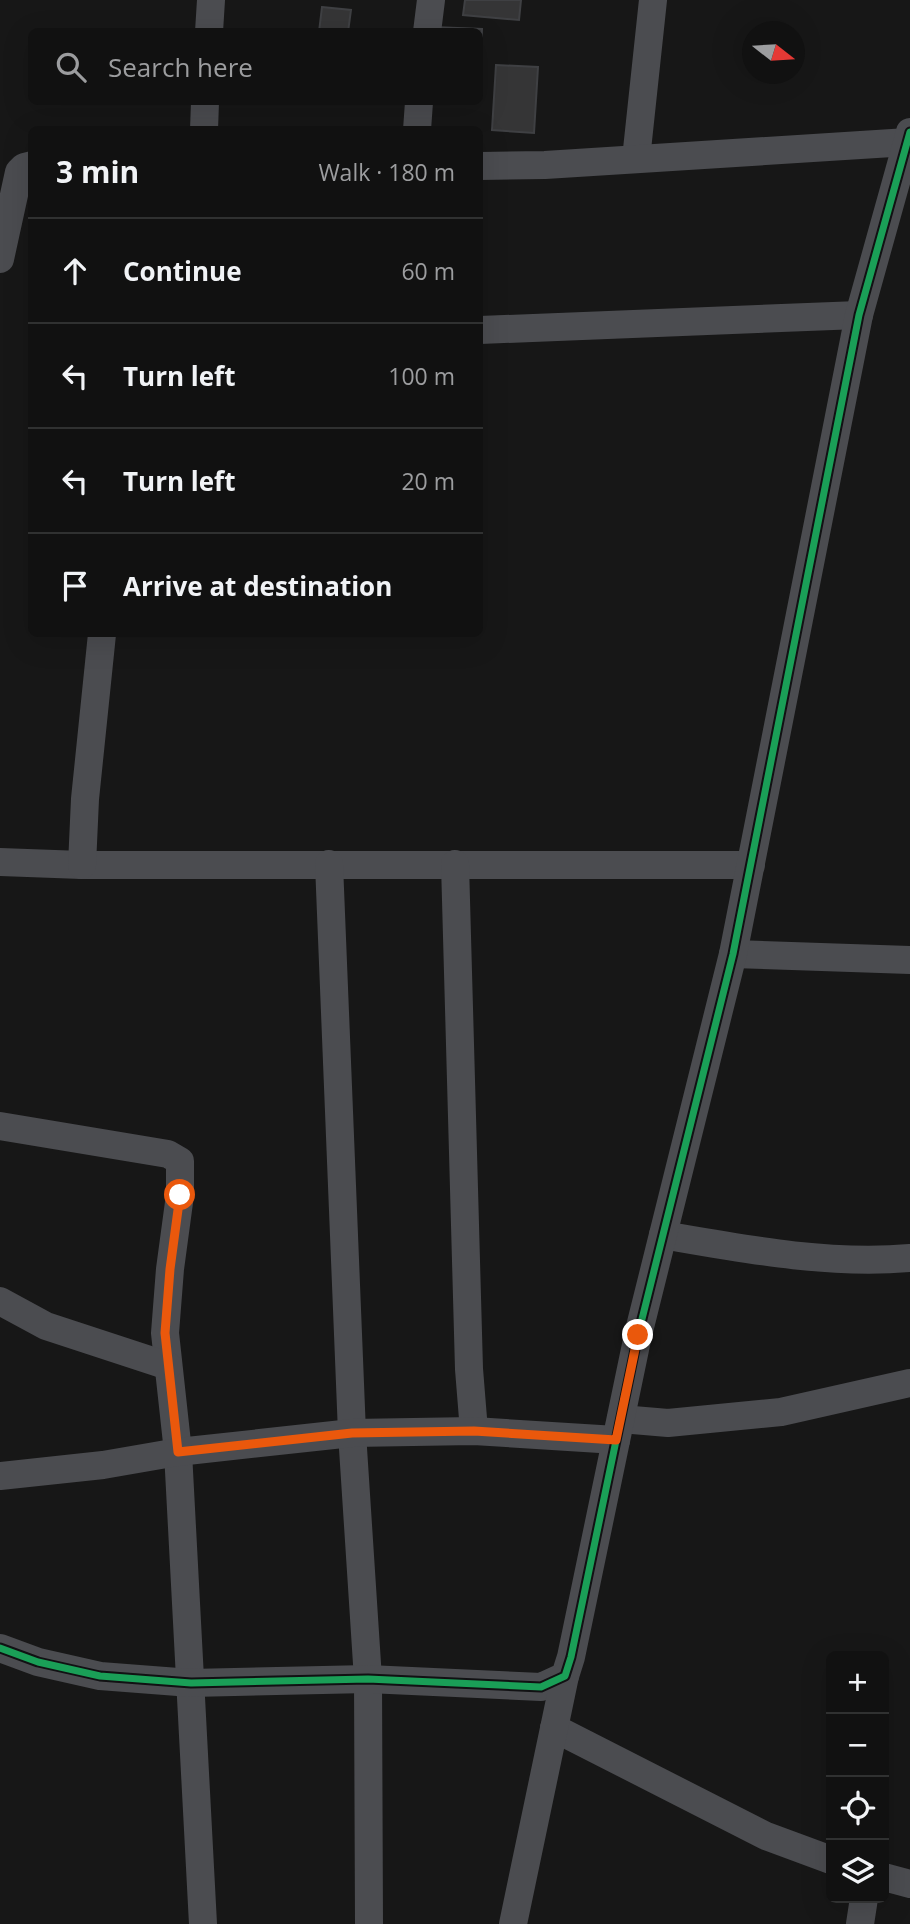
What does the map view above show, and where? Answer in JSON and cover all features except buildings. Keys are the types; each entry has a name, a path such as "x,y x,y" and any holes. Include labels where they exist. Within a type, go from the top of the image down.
{"street":[{"path":"209,28 211,0"},
{"path":"428,28 431,0"},
{"path":"636,159 653,0"},
{"path":"204,126 205,105"},
{"path":"417,126 419,105"},
{"path":"483,166 636,159 909,137 859,315 733,954 638,1335 513,1924"},
{"path":"0,259 19,172 28,166"},
{"path":"483,330 859,315"},
{"path":"82,865 85,799 102,637"},
{"path":"0,862 82,865 751,865"},
{"path":"329,864 352,1433 368,1679 369,1924"},
{"path":"455,864 469,1369 474,1431"},
{"path":"733,954 910,960"},
{"path":"0,1126 168,1154 180,1161 180,1195 165,1333 178,1452 203,1924"},
{"path":"663,1235 768,1253 836,1258 910,1258"},
{"path":"0,1301 46,1326 168,1366"},
{"path":"0,1476 103,1465 178,1452 352,1433 619,1430 781,1412 910,1383 910,1395"},
{"path":"0,1648 38,1662 100,1676 191,1683 368,1679 541,1687 565,1676"},
{"path":"554,1728 766,1836 826,1858"},
{"path":"889,1878 910,1884"},
{"path":"860,1924 863,1903"}],"cycle path":[{"path":"0,1648 38,1662 100,1676 191,1683 368,1679 541,1687 565,1676 638,1335 733,954 859,315 910,132"}],"route":[{"path":"180,1195 165,1333 178,1452 352,1433 474,1431 616,1440 638,1335"}]}
